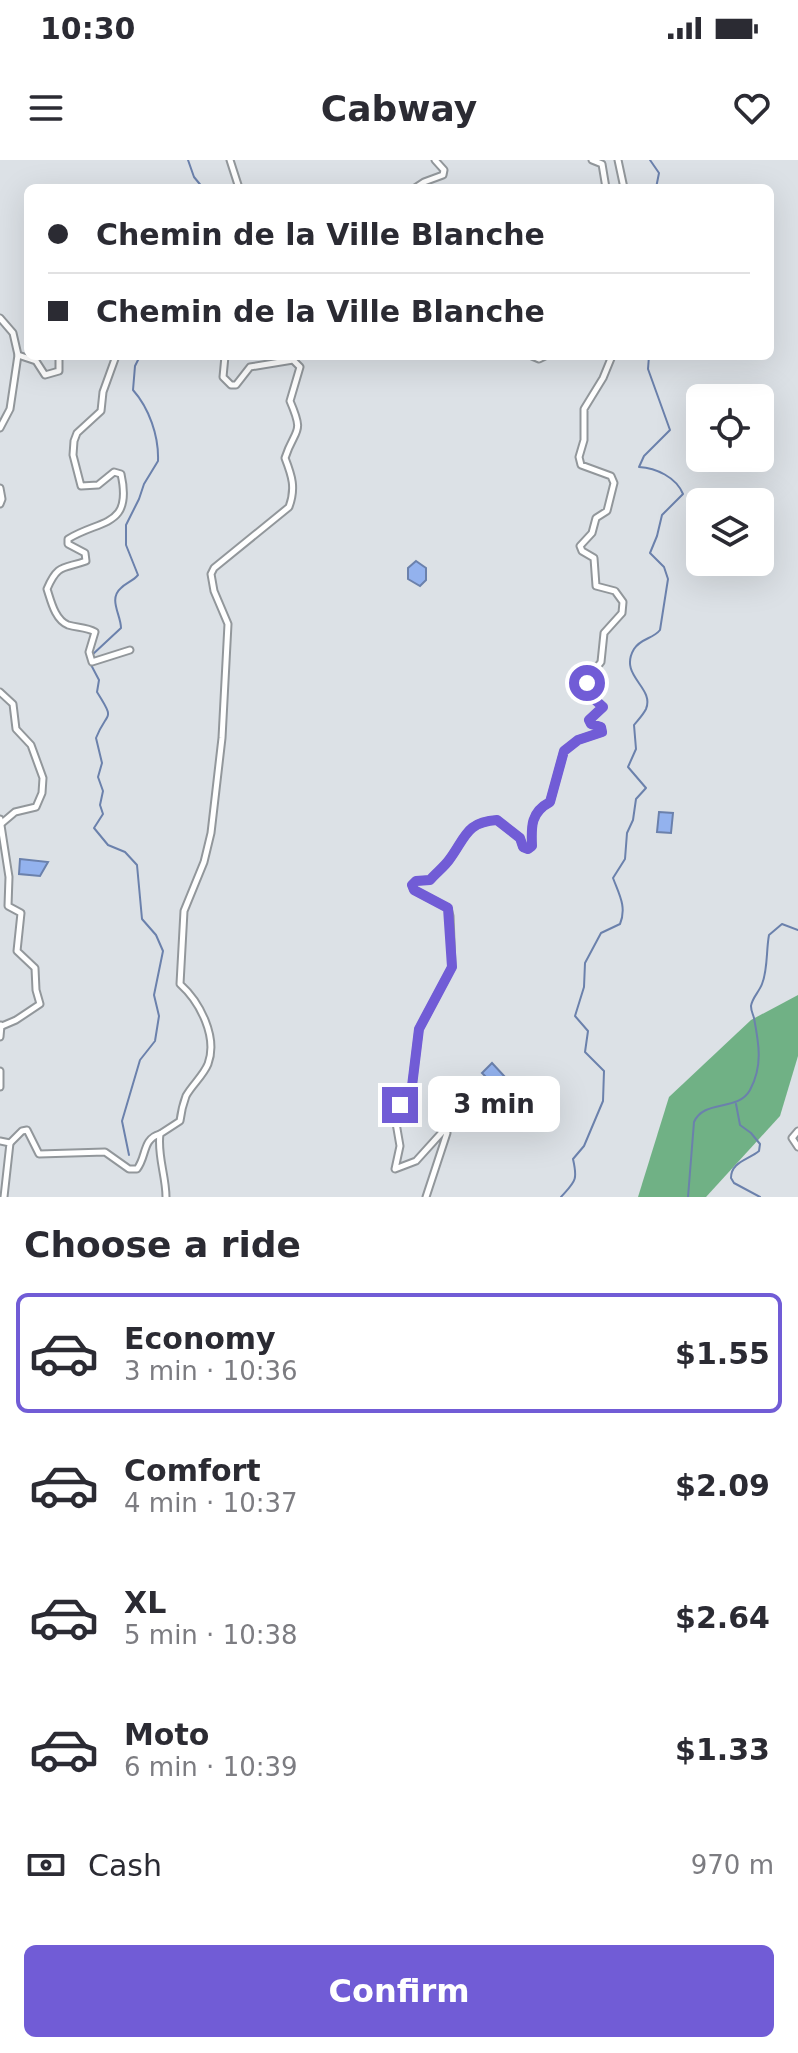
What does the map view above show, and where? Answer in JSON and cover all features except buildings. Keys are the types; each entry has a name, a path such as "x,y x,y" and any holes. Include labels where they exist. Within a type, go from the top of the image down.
{"street":[{"path":"230,160 238,184"},
{"path":"421,184 443,175 444,170 435,160"},
{"path":"592,160 602,164 605,184"},
{"path":"618,160 623,184"},
{"path":"0,318 13,333 18,355 10,409 0,428"},
{"path":"18,355 24,357"},
{"path":"33,360 48,375 59,371 59,360"},
{"path":"115,360 103,392 101,411 77,433 73,455 81,486 92,487 114,472 121,474 121,507 114,519 68,539 68,544 85,553 86,561 62,567 54,574 47,589 59,619 71,626 95,632 89,652 92,662 130,650"},
{"path":"4,1197 10,1143 22,1131 27,1130 39,1154 105,1152 129,1169 137,1169 145,1145 180,1121 186,1097 208,1064 206,1020 200,1006 180,984 180,972 184,911 204,862 211,833 222,738 228,624 214,591 211,574 214,568 283,514 294,495 293,477 285,458 299,429 290,401 300,367 293,360 250,367 239,382 231,385 223,377 225,360"},
{"path":"426,1197 447,1133 444,1130 416,1161 395,1169 400,1146 396,1123 400,1105 412,1086 419,1029 452,967 450,916 448,908 414,890 412,885 416,881 430,880 449,860 462,837 480,821 497,820 520,838 523,847 528,849 532,846 531,825 542,806 550,802 564,751 578,740 602,732 601,727 591,724 589,720 603,707 593,698 599,688 586,681 601,662 604,633 622,613 623,602 615,591 596,586 594,558 582,551 580,546 592,533 596,518 607,511 614,483 611,476 581,465 579,457 584,440 584,409 610,360"},
{"path":"0,488 0,504"},
{"path":"0,692 13,704 16,729 31,745 41,768 43,785 36,807 15,812 1,821 9,877 8,906 21,913 17,951 35,968 40,1004 16,1020 1,1025 0,1037"},
{"path":"0,1071 0,1087"},
{"path":"798,1131 792,1138 798,1147"},
{"path":"160,1134 158,1148 166,1175 166,1197"},
{"path":"0,1141 10,1143"}],"green space":[{"path":"798,995 798,1056 780,1116 706,1197 638,1197 669,1097 751,1020"}],"water":[{"path":"416,561 426,568 426,580 420,586 408,579 408,568"},
{"path":"659,812 673,813 671,833 657,832"},
{"path":"20,859 48,862 40,876 19,874"},
{"path":"492,1063 505,1077 495,1086 482,1073"}],"waterway":[{"path":"188,160 200,184"},
{"path":"650,160 659,173 657,184"},
{"path":"92,655 121,628 116,607 117,592 138,575 126,545 126,525 158,461 152,423 133,390 138,360"},
{"path":"561,1197 574,1180 573,1159 584,1146 603,1101 604,1071 585,1052 588,1031 575,1016 584,987 585,963 601,933 620,924 622,918 621,901 613,878 625,859 627,833 633,820 636,799 646,788 628,767 636,749 634,725 645,711 647,701 630,667 630,658 637,645 660,630 668,579 664,567 650,553 662,515 683,494 665,474 639,467 644,456 670,430 648,369 649,360"},
{"path":"89,661 99,680 97,692 108,712 96,738 102,763 98,777 103,791 100,805 103,814 94,828 108,845 125,852 137,865 142,919 156,935 163,951 154,995 159,1016 155,1041 140,1060 122,1121 129,1155"},
{"path":"688,1197 694,1122 705,1110 745,1097 757,1072 759,1055 751,1006 764,978 769,935 782,924 798,930"},
{"path":"736,1104 740,1125 760,1144 759,1151 734,1168 731,1178 734,1183 760,1197"}],"route":[{"path":"400,1105 412,1086 419,1029 452,967 448,908 414,890 412,885 416,881 430,880 449,860 462,837 480,821 497,820 520,838 523,847 528,849 532,846 531,825 555,791 564,751 578,740 602,732 601,727 589,722 590,717 603,707 593,698 599,688 587,683"}]}
